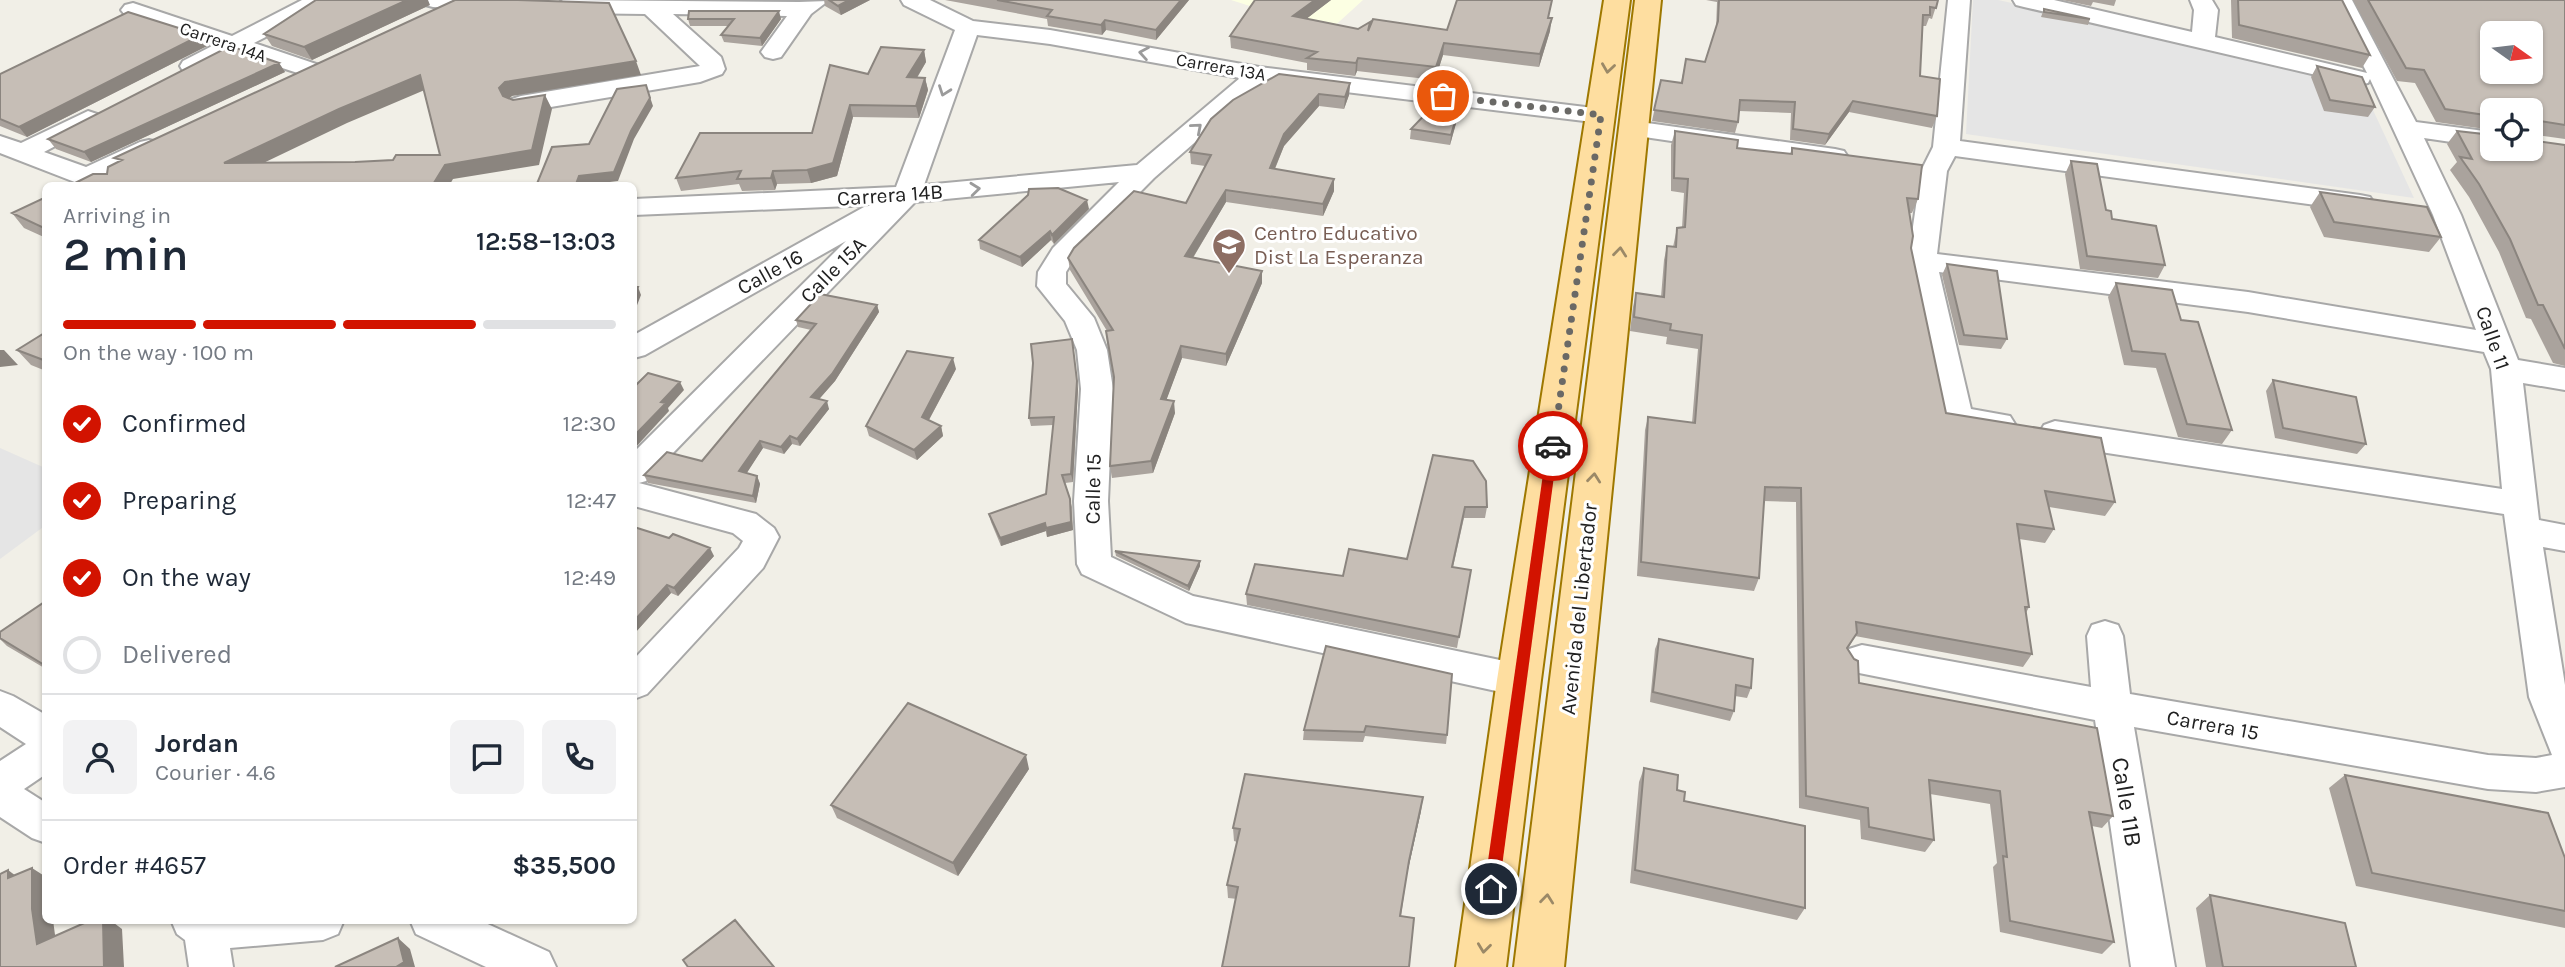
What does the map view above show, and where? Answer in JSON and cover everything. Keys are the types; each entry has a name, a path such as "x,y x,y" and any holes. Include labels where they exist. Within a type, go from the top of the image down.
{"main road":[{"name":"Avenida del Libertador","path":"1539,967 1617,122 1618,0"},
{"name":"Avenida del Libertador","path":"1481,967 1519,680 1617,122 1648,0"}],"street":[{"path":"108,22 155,0"},
{"path":"170,77 320,0"},
{"name":"Carrera 13A","path":"912,0 968,27 1050,37 1259,74 1617,122 1866,161"},
{"path":"1959,0 1940,159 1924,227 1922,261 1956,418 2522,517 2565,538"},
{"path":"2024,0 2385,84"},
{"path":"2201,0 2206,10 2203,41"},
{"name":"Calle 11","path":"2341,0 2405,128 2434,213 2501,357 2548,697 2565,743"},
{"path":"429,10 462,2 517,4"},
{"path":"544,5 653,9 811,5"},
{"path":"773,52 811,5"},
{"path":"521,104 701,75 713,69 712,62 653,9"},
{"name":"Carrera 14A","path":"132,10 232,46 313,71"},
{"name":"Calle 15A","path":"637,469 907,195 968,27"},
{"path":"288,83 338,60"},
{"name":"Calle 15","path":"1259,74 1145,172 1063,254 1052,272 1052,286 1079,318 1092,350 1097,389 1091,501 1094,564 1186,609 1519,680"},
{"path":"11,149 109,109"},
{"path":"2405,128 2480,138"},
{"path":"11,149 98,181 175,136"},
{"path":"1907,167 1940,159 2379,206"},
{"name":"Carrera 14B","path":"637,207 907,195 1145,172"},
{"name":"Calle 16","path":"637,346 907,195"},
{"path":"1922,261 2248,303 2501,357 2565,379"},
{"path":"637,496 744,523 762,537 751,558 637,680"},
{"name":"Calle 11B","path":"2105,636 2112,708 2153,967"},
{"name":"Carrera 15","path":"1862,660 2112,708 2488,772 2536,775 2565,770"},
{"path":"0,707 42,733"},
{"path":"0,783 42,755"},
{"path":"0,795 42,822"},
{"path":"205,934 289,924"},
{"path":"440,924 534,967"}],"shaded area":[{"path":"1231,0 1363,0 1329,31"},
{"path":"1973,0 1998,0 2359,80 2414,198 1966,134"},
{"path":"0,448 42,467 42,528 0,559"}],"building":[{"path":"316,0 407,0 304,47 264,34"},
{"path":"455,0 609,3 636,61 505,82 499,88 503,96 513,100 545,95 532,150 445,165 434,182 77,182 93,174 107,174 108,167 122,160 114,158","holes":["420,75 440,155 396,155 393,160 355,162 224,163 339,109"]},
{"path":"829,0 849,0 838,6"},
{"path":"997,0 1181,0 1156,30 1105,20 1101,25 1047,16 1052,10"},
{"path":"1255,0 1315,0 1293,16 1358,29 1370,22 1368,31 1373,19 1447,30 1457,0 1552,0 1548,18 1552,18 1540,54 1444,43 1436,67 1358,58 1356,63 1307,58 1317,52 1230,36"},
{"path":"1719,0 1938,0 1936,8 1930,7 1930,15 1923,15 1920,76 1940,79 1937,116 1853,101 1829,134 1793,129 1795,102 1740,100 1738,122 1654,110 1661,80 1682,83 1686,59 1705,62 1718,21"},
{"path":"2238,0 2342,0 2370,55 2239,25"},
{"path":"2368,0 2565,0 2565,125 2543,121 2543,98 2480,98 2480,114 2445,109 2424,70 2406,68"},
{"path":"2044,9 2090,19 2044,12"},
{"path":"689,11 779,11 760,38 721,35 734,19 688,19"},
{"path":"128,12 201,35 19,127 0,119 0,74"},
{"path":"230,46 279,63 84,152 48,139"},
{"path":"881,47 924,50 907,77 925,78 916,106 850,105 833,163 807,170 773,171 771,178 737,179 741,171 676,178 700,133 812,133 830,65 868,74"},
{"path":"2317,66 2362,77 2375,107 2330,100"},
{"path":"1279,74 1350,83 1345,97 1319,94 1284,134 1270,168 1334,179 1323,204 1226,190 1185,256 1262,271 1226,354 1181,346 1161,399 1174,401 1151,461 1110,466 1114,377 1106,331 1113,330 1068,258 1074,248 1134,191 1186,203 1211,155 1190,152 1211,119 1233,100"},
{"path":"646,85 650,98 631,131 614,172 579,176 577,182 538,182 552,147 589,144 617,89"},
{"path":"1436,103 1460,105 1451,135 1411,129"},
{"path":"1675,131 1738,140 1737,148 1792,154 1792,148 1922,165 1918,199 1907,198 1913,236 1911,248 1946,413 2101,438 2115,502 2045,491 2054,529 2017,524 2029,607 2025,607 2032,654 1856,622 1857,633 1847,648 1858,661 1859,683 2097,728 2113,816 2089,812 2114,942 2010,921 2000,791 1929,780 1934,840 1869,827 1868,808 1806,796 1801,488 1765,487 1759,578 1641,562 1648,417 1695,423 1702,335 1670,330 1671,324 1634,317 1636,293 1664,297 1667,246 1676,247 1677,228 1685,227 1688,179 1674,178"},
{"path":"2457,131 2480,134 2480,161 2543,161 2543,142 2565,145 2565,349 2543,305 2538,305 2510,239 2479,184 2460,157 2472,159"},
{"path":"2071,161 2097,164 2106,210 2111,211 2112,219 2156,226 2165,265 2087,256"},
{"path":"1058,188 1087,200 1052,235 1050,231 1020,257 979,240 1028,195 1029,189"},
{"path":"2320,192 2427,207 2441,237 2334,222"},
{"path":"42,199 42,227 12,213"},
{"path":"1947,264 1997,271 2007,339 1964,335"},
{"path":"2116,283 2172,290 2181,320 2198,322 2232,430 2187,424 2165,354 2132,351"},
{"path":"820,294 877,305 832,374 811,397 827,401 797,439 790,436 781,447 760,441 739,471 757,476 753,496 644,475 667,452 702,461 816,324 796,320"},
{"path":"42,334 42,359 17,350"},
{"path":"1072,339 1077,381 1071,474 1062,475 1070,499 1071,522 1046,528 1045,523 1000,538 989,514 1046,494 1054,417 1029,418 1033,363 1031,344"},
{"path":"907,351 953,358 922,417 941,426 914,450 866,426"},
{"path":"648,373 680,382 661,402 666,403 637,433 637,384"},
{"path":"2273,380 2356,397 2366,444 2283,428"},
{"path":"1433,455 1473,461 1486,481 1487,507 1465,507 1452,567 1471,570 1459,637 1246,594 1255,564 1343,576 1349,549 1407,559"},
{"path":"637,528 669,538 673,534 710,548 674,588 667,585 637,618"},
{"path":"1115,551 1200,561 1188,586"},
{"path":"42,604 42,664 0,638 0,632"},
{"path":"1659,639 1753,659 1751,688 1736,685 1734,711 1653,692"},
{"path":"1326,646 1452,674 1447,735 1366,726 1364,732 1304,730"},
{"path":"908,703 1026,755 953,863 831,805"},
{"path":"1644,768 1678,775 1677,790 1685,792 1684,801 1805,826 1805,908 1635,870"},
{"path":"1245,774 1423,797 1400,916 1414,918 1409,967 1222,967 1238,887 1227,885 1240,829 1233,828"},
{"path":"2345,775 2548,813 2565,858 2565,911 2372,873"},
{"path":"32,868 32,909 37,944 82,924 103,924 104,967 0,967 0,874 8,870 8,878"},
{"path":"2210,895 2345,923 2356,967 2223,967"},
{"path":"735,920 774,967 688,967 683,960"},
{"path":"398,938 404,962 396,967 335,967"}],"way so far":[{"path":"1443,96 1601,115 1553,446"}],"place":[{"name":"Centro Educativo Dist La Esperanza","path":"1229,275"}],"route":[{"path":"1491,889 1553,446"}]}
